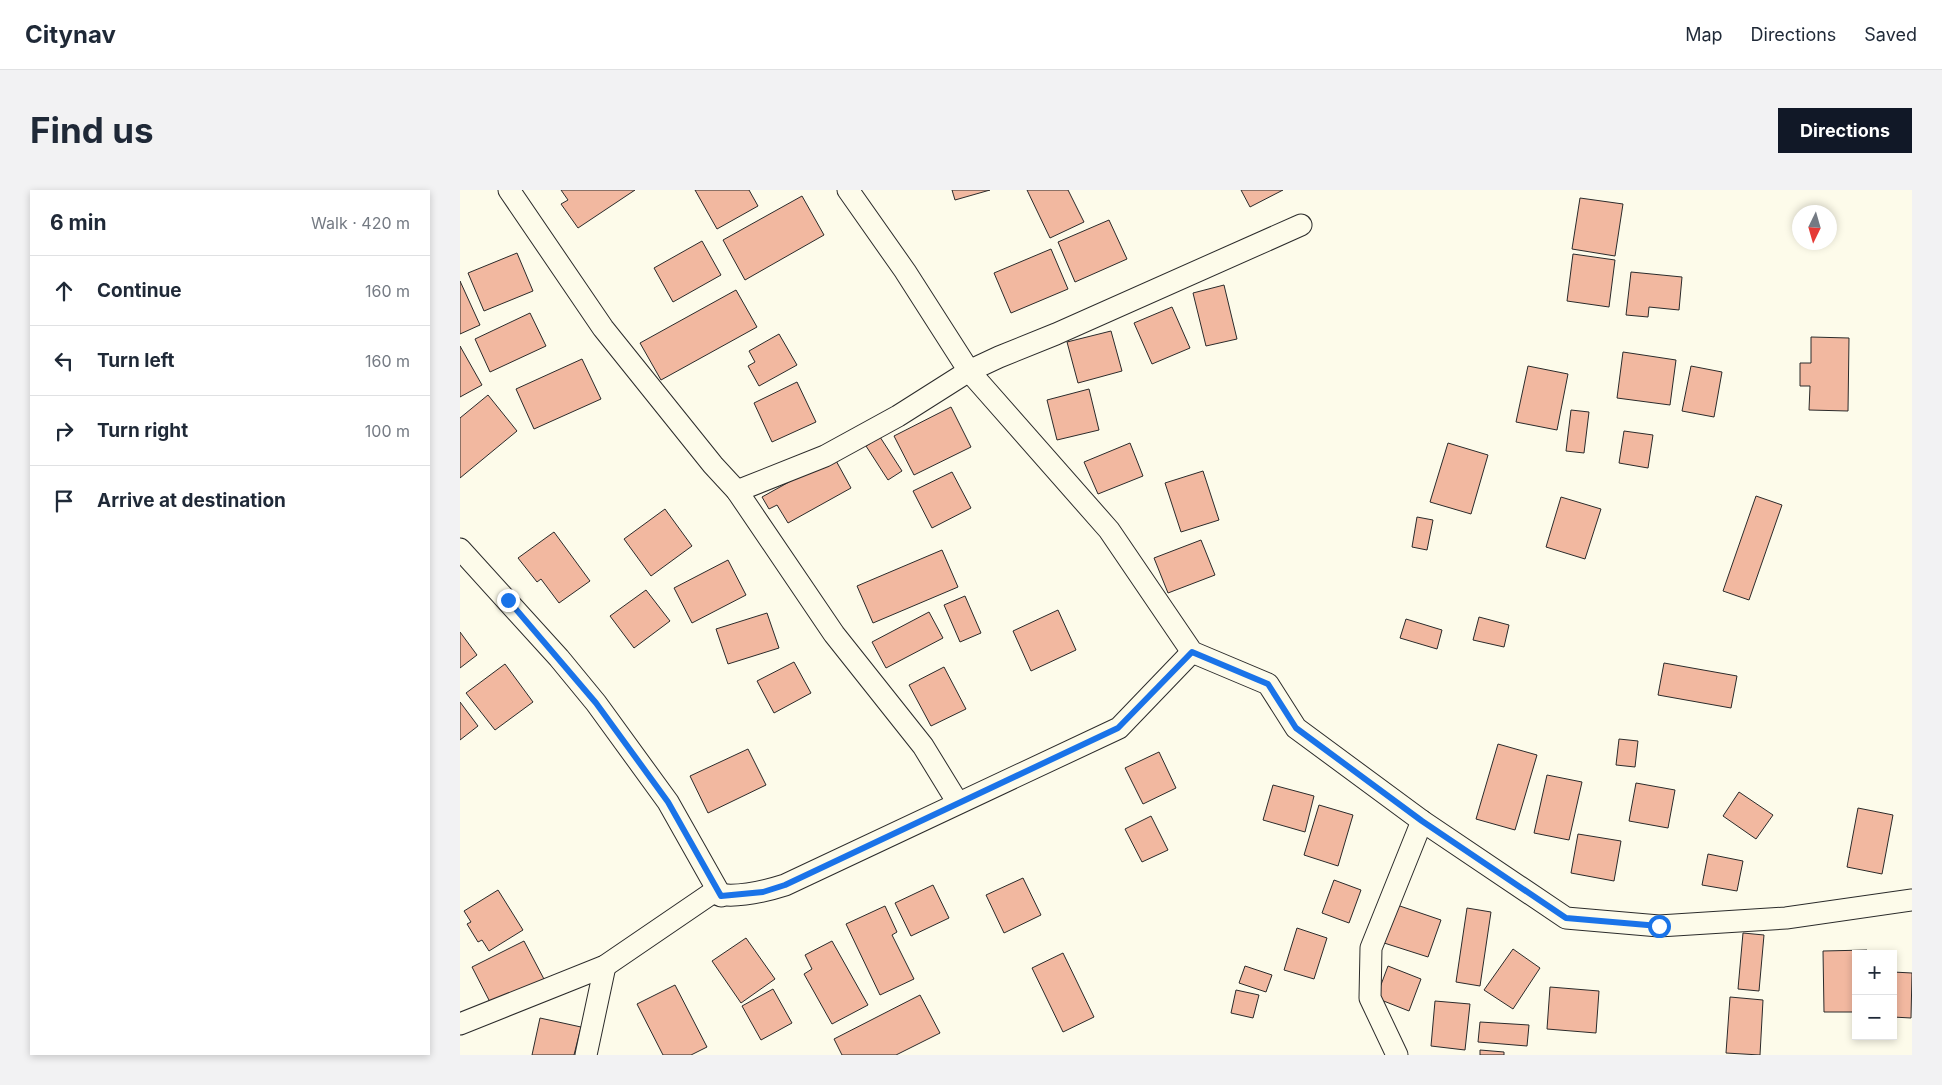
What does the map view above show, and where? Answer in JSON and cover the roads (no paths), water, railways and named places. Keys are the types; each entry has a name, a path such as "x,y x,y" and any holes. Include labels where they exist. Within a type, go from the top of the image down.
{"street":[{"path":"509,190 603,328 713,466 737,491 834,634 923,746 958,803"},
{"path":"848,190 905,271 969,371 1109,530 1192,652 1268,684 1296,728 1422,821 1566,918 1659,926 1786,918 1912,900"},
{"path":"737,491 825,456 898,416 969,371 1301,225"},
{"path":"460,548 559,658 596,703 668,802 721,896"},
{"path":"460,1024 605,966 712,893 721,896 763,892 785,885 1118,728 1192,652"},
{"path":"1396,1055 1370,998 1371,948 1422,821"},
{"path":"586,1055 605,966"}]}
